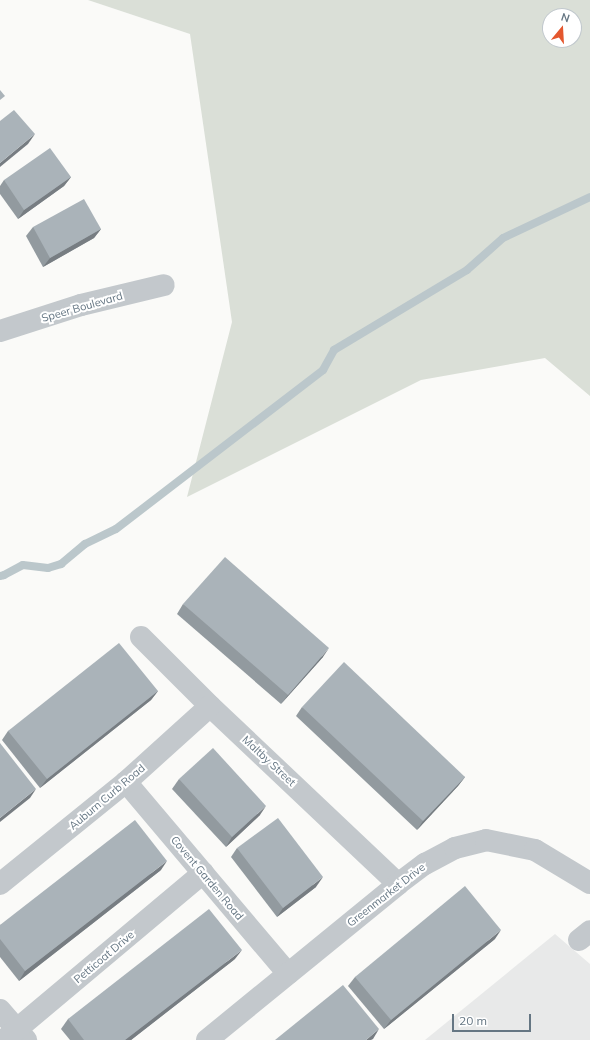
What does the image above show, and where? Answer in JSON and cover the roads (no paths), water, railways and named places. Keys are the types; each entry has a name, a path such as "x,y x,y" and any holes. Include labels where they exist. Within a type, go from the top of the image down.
{"street":[{"name":"Speer Boulevard","path":"2,326 164,285"},
{"name":"Maltby Street","path":"141,637 210,706 398,884"},
{"name":"Auburn Curb Road","path":"0,884 126,782 210,706"},
{"name":"Covent Garden Road","path":"126,782 288,974"},
{"name":"Greenmarket Drive","path":"207,1040 398,884 425,864 455,848 486,840 535,850 590,883"},
{"name":"Petticoat Drive","path":"16,1037 203,873"},
{"path":"0,1010 16,1037"}],"waterway":[{"path":"0,576 23,565 48,568 61,564 85,544 116,529 323,370 334,350 467,270 503,238 590,197"}]}
